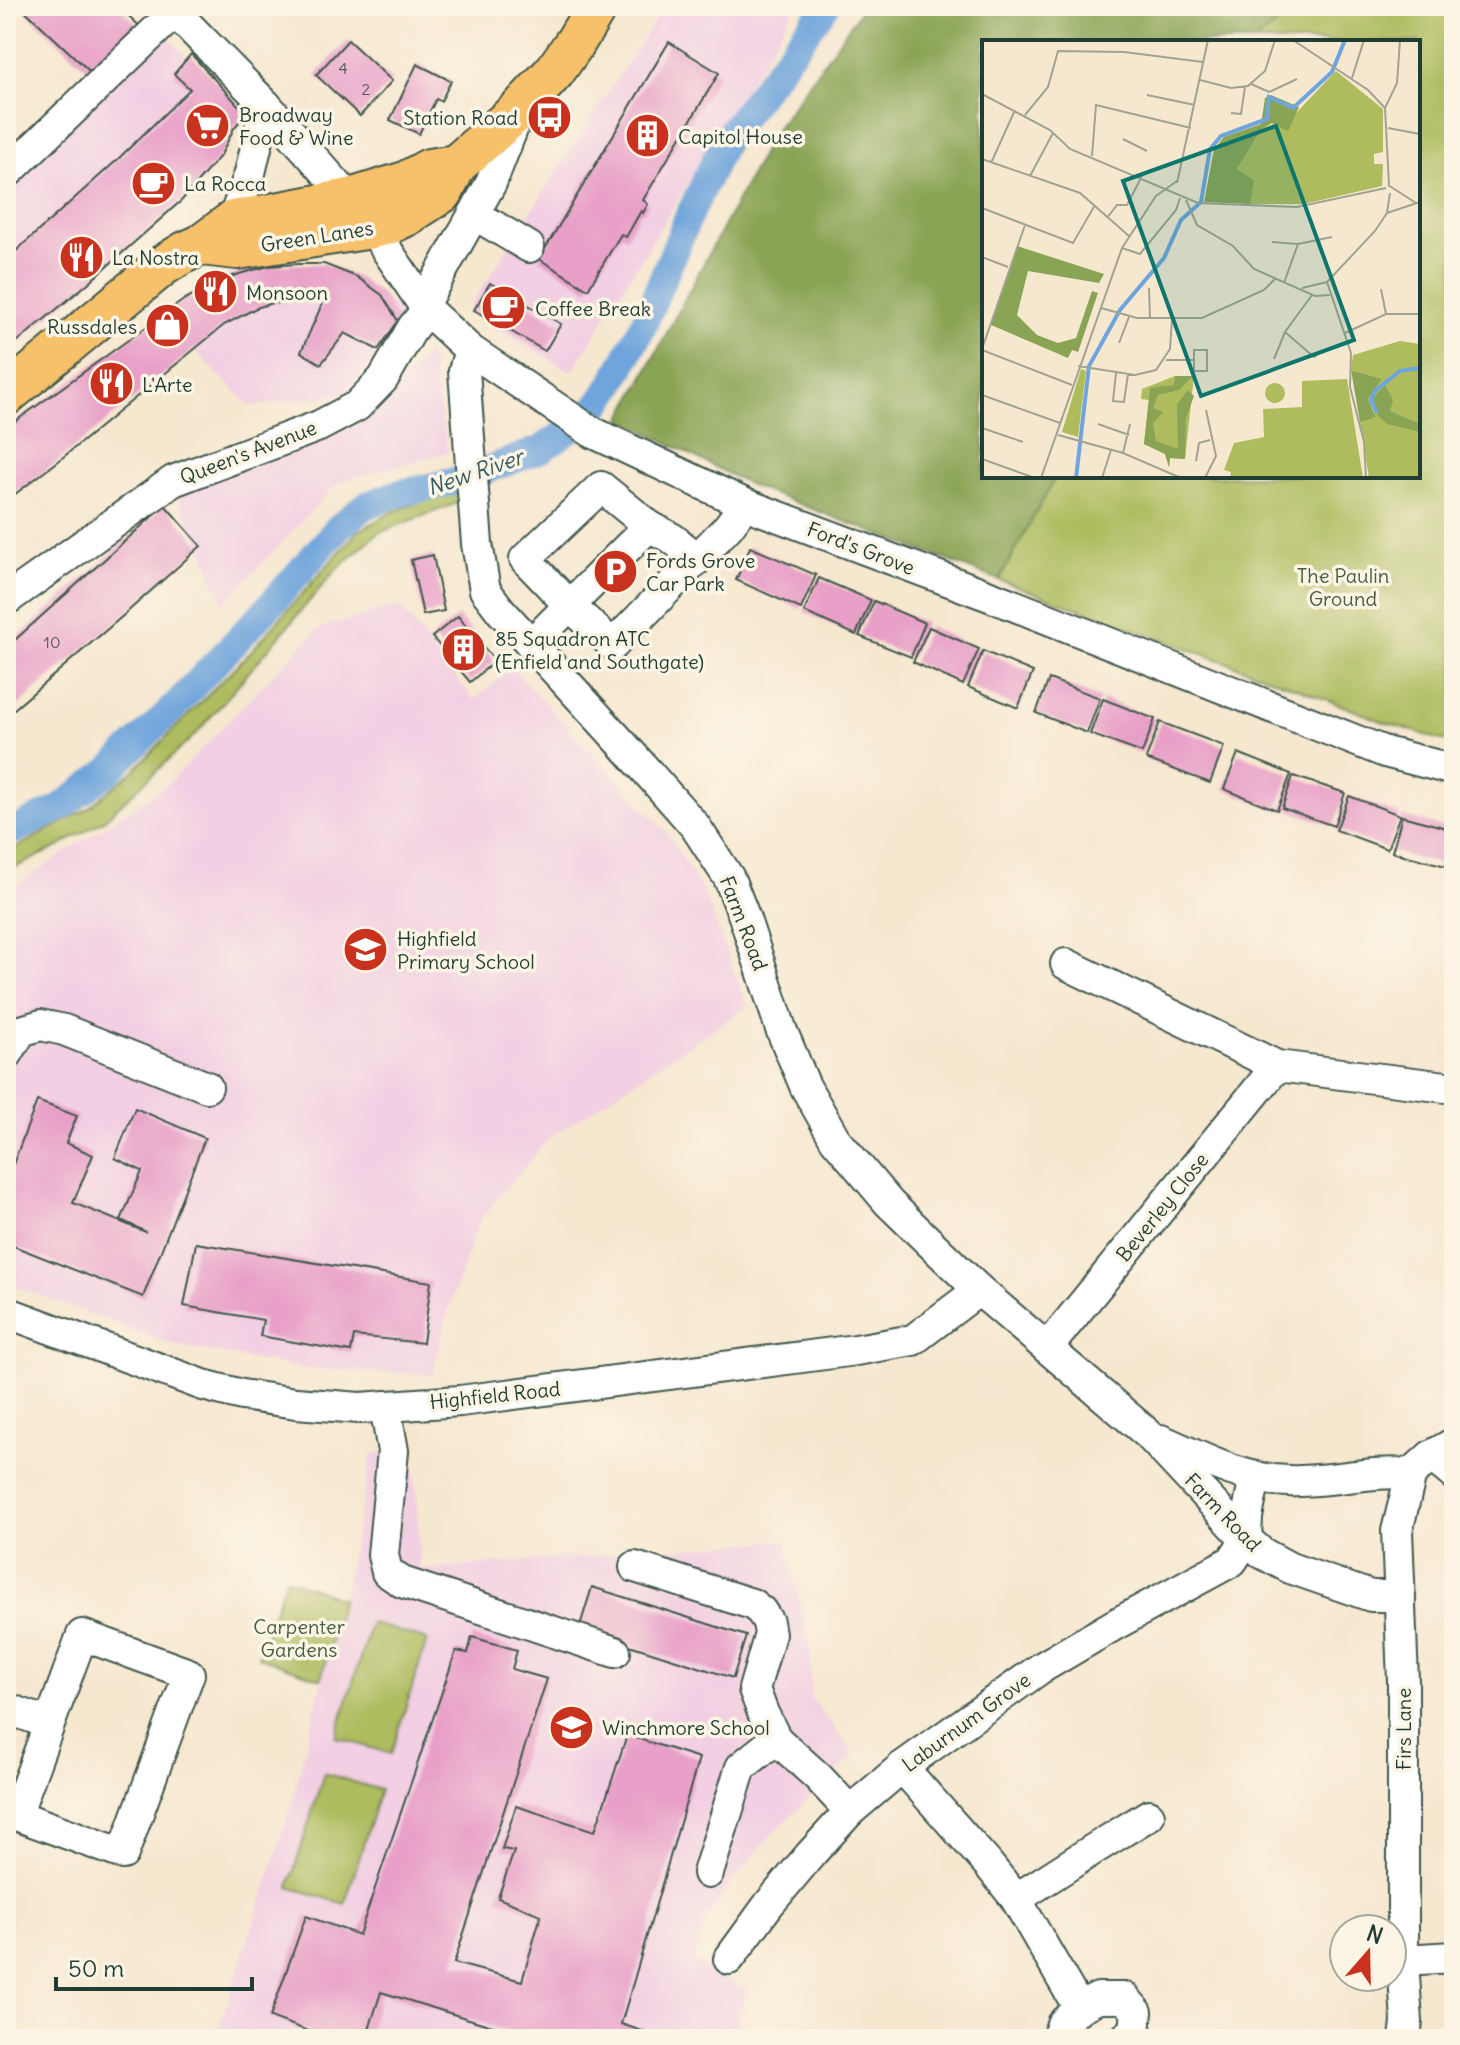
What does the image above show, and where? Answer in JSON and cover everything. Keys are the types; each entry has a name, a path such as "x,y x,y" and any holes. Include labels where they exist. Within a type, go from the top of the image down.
{"main road":[{"name":"Green Lanes","path":"201,245 237,249 361,213 429,169 456,165 520,109 555,71 597,6"},
{"name":"Green Lanes","path":"6,395 162,266 201,245 233,221 361,213"}],"street":[{"path":"6,174 172,9 266,105 361,213"},
{"path":"233,221 252,165 266,105"},
{"name":"Queen's Avenue","path":"6,600 173,481 319,426 357,406 383,379 425,308 491,183 520,109"},
{"name":"Ford's Grove","path":"361,213 425,308 470,350 592,432 745,504 995,598 1385,752 1454,770"},
{"path":"474,214 529,247"},
{"name":"Farm Road","path":"470,350 464,371 477,544 485,590 695,826 729,878 781,1029 805,1086 835,1139 889,1203 979,1290 1148,1434 1262,1553 1290,1568 1371,1596 1400,1596"},
{"path":"698,559 673,539 649,526 601,487 525,559 613,645 698,559 728,527 745,504"},
{"path":"531,644 649,526"},
{"path":"1066,964 1277,1066 1454,1088"},
{"path":"6,1056 21,1031 41,1025 64,1030 207,1087"},
{"name":"Beverley Close","path":"1047,1348 1277,1066"},
{"name":"Highfield Road","path":"6,1312 203,1385 242,1395 296,1403 360,1408 460,1401 913,1340 979,1290"},
{"path":"385,1406 393,1451 383,1555 387,1572 402,1582 615,1652"},
{"name":"Farm Road","path":"1148,1434 1227,1470 1287,1481 1330,1480 1437,1462"},
{"name":"Firs Lane","path":"1403,1913 1403,1681 1397,1531 1437,1462"},
{"path":"1246,1539 1255,1477"},
{"name":"Laburnum Grove","path":"729,1959 779,1892 850,1811 902,1767 1041,1668 1232,1561 1246,1539"},
{"path":"635,1567 752,1604 761,1611 768,1622 770,1634 754,1689 776,1739 850,1811"},
{"path":"82,1635 189,1674 123,1854 16,1815 48,1723 82,1635"},
{"path":"6,1708 48,1723"},
{"path":"708,1873 741,1767 776,1739"},
{"path":"902,1767 1016,1899 1079,2008"},
{"path":"1016,1899 1149,1815"},
{"path":"1408,1960 1454,1957"},
{"name":"Firs Lane","path":"1405,1993 1405,2039"},
{"path":"1057,2039 1062,2024 1079,2008 1098,1998 1125,1998 1137,2012 1135,2030 1124,2039"}],"shaded area":[{"path":"664,6 796,6 572,372 467,311"},
{"path":"166,35 243,116 204,180 6,351 6,149 19,162"},
{"path":"297,264 324,264 361,279 411,320 344,394 250,406 159,314 232,273"},
{"path":"429,351 448,452 339,482 223,605 201,546 177,497 362,422"},
{"name":"Highfield Primary School","path":"399,606 474,700 512,668 668,834 703,892 748,1006 548,1139 479,1221 449,1308 432,1375 300,1368 174,1345 6,1283 6,892 166,786 318,629"},
{"name":"Winchmore School","path":"412,1448 420,1570 785,1540 811,1651 811,1698 855,1755 771,1835 706,1919 694,1961 747,1990 733,2039 215,2039 292,1802 342,1599 372,1453"}],"green space":[{"path":"864,6 1300,6 1257,40 982,40 982,478 1055,478 999,580 752,486 621,419 772,135"},
{"name":"The Paulin Ground","path":"1300,6 1454,6 1454,744 1384,722 999,580 1055,478 1420,478 1420,40 1257,40"},
{"path":"459,488 463,501 378,533 334,572 197,733 104,820 6,872 6,853 87,809 132,772 253,649 357,532 392,512"},
{"name":"Carpenter Gardens","path":"286,1578 342,1599 321,1679 258,1657"},
{"path":"371,1623 427,1640 391,1754 336,1737"},
{"path":"324,1773 380,1790 345,1904 289,1887"}],"building":[{"path":"20,6 118,6 146,32 99,80"},
{"path":"348,40 392,81 360,116 316,75"},
{"name":"Capitol House","path":"669,42 719,73 643,200 648,204 643,213 641,211 626,237 621,234 588,289 539,259"},
{"path":"191,54 242,109 239,122 221,155 182,200 6,351 6,260 190,89 174,74"},
{"path":"417,64 451,81 441,101 436,99 419,134 390,120"},
{"path":"324,264 357,277 382,295 398,321 378,350 345,333 321,364 301,352 323,302 272,303 256,308 224,325 6,501 6,428 185,299 223,279 269,266"},
{"path":"490,283 561,324 545,351 474,310"},
{"path":"165,505 201,546 6,716 6,648"},
{"path":"750,547 816,575 801,609 736,580"},
{"name":"85 Squadron ATC (Enfield and Southgate)","path":"433,555 444,611 423,615 411,560"},
{"path":"819,578 871,600 856,635 804,612"},
{"path":"874,601 925,623 911,657 859,636"},
{"name":"85 Squadron ATC (Enfield and Southgate)","path":"458,616 495,661 470,682 432,637"},
{"path":"929,627 979,649 963,685 913,662"},
{"path":"983,651 1033,672 1018,708 968,687"},
{"path":"1049,679 1100,698 1087,733 1036,713"},
{"path":"1103,699 1155,719 1142,753 1090,734"},
{"path":"1160,722 1224,746 1210,783 1146,759"},
{"path":"1238,753 1291,774 1277,810 1224,789"},
{"path":"1293,776 1345,793 1334,826 1282,808"},
{"path":"1349,796 1400,815 1387,849 1336,830"},
{"path":"1402,816 1454,830 1446,866 1392,852"},
{"path":"37,1101 77,1116 66,1143 93,1155 73,1203 146,1232 121,1220 142,1171 115,1158 135,1108 205,1138 143,1297 6,1243 6,1183"},
{"path":"196,1243 431,1282 423,1343 354,1336 351,1352 260,1336 263,1320 184,1306"},
{"path":"592,1587 746,1636 733,1678 579,1629"},
{"path":"472,1637 517,1650 512,1669 547,1679 454,1963 522,1981 541,1915 498,1898 514,1851 502,1849 516,1806 595,1831 627,1735 699,1758 621,2024 666,2039 534,2039 381,1992 366,2039 308,2039 311,2032 270,2017 306,1916 359,1935 456,1651 468,1653"}],"waterway":[{"name":"New River","path":"6,834 60,808 109,771 273,602 339,527 367,505 396,494 457,481 542,449 591,415 612,385 642,328 687,220 726,138 826,6"}],"place":[{"name":"Station Road","path":"549,117"},
{"name":"Broadway Food & Wine","path":"208,125"},
{"name":"Capitol House","path":"647,136"},
{"name":"La Rocca","path":"153,183"},
{"name":"La Nostra","path":"81,257"},
{"name":"Monsoon","path":"215,292"},
{"name":"Coffee Break","path":"504,308"},
{"name":"Russdales","path":"168,326"},
{"name":"L'Arte","path":"111,384"},
{"name":"Fords Grove Car Park","path":"615,572"},
{"name":"85 Squadron ATC (Enfield and Southgate)","path":"464,649"},
{"name":"Highfield Primary School","path":"366,949"},
{"name":"Winchmore School","path":"571,1727"}]}
